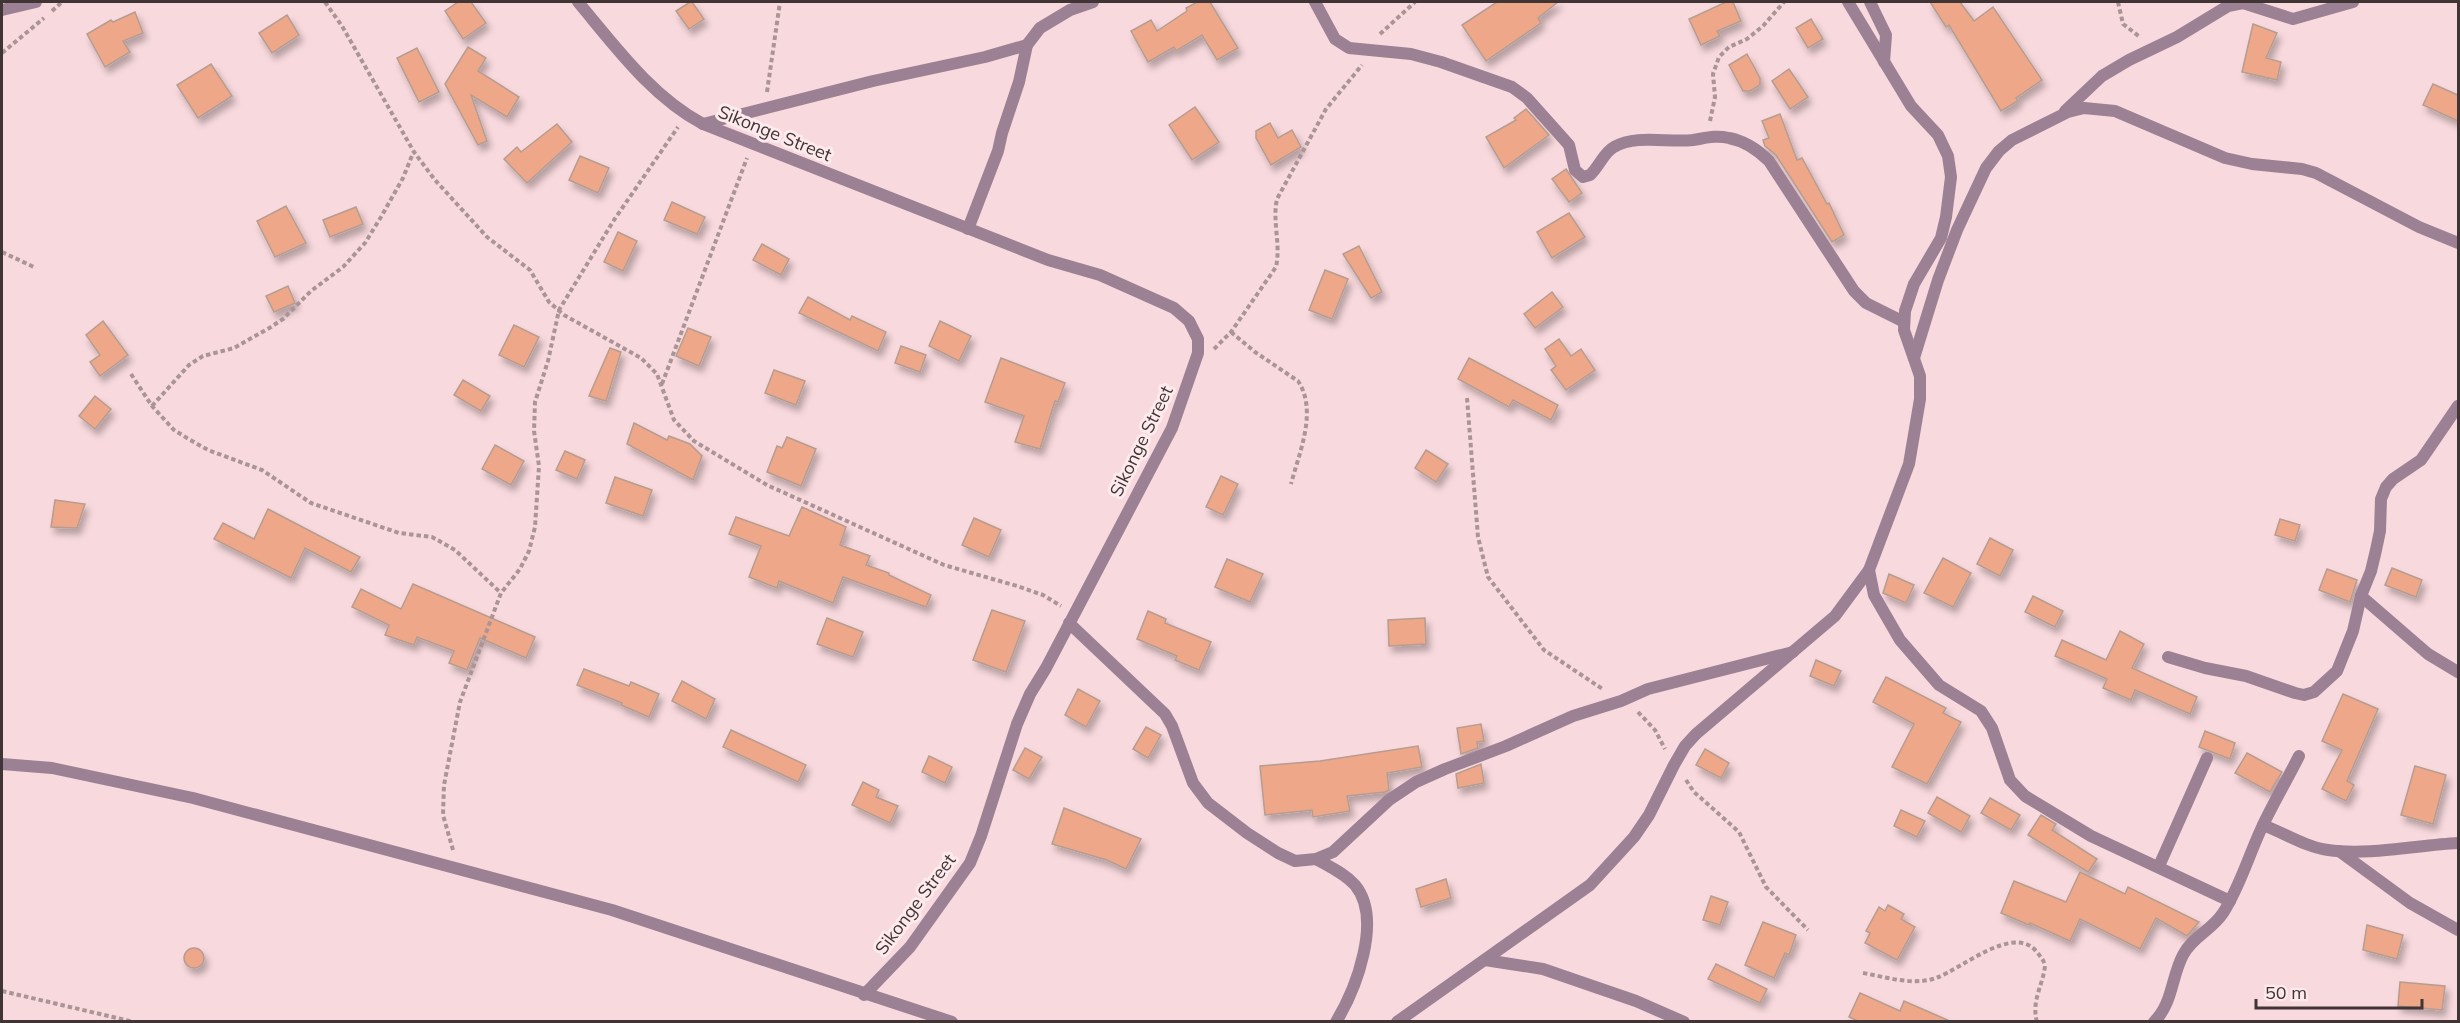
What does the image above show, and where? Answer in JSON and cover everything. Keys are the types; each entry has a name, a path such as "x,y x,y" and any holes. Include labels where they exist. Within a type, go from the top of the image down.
{"street":[{"path":"2,10 36,2"},
{"name":"Sikonge Street","path":"578,2 630,65 668,100 703,124 1048,260 1100,275 1174,308 1189,321 1198,339 1195,369 1172,428 1046,668 1029,694 970,863 910,947 864,994"},
{"path":"968,229 998,151 1019,82 1027,45 1040,28 1070,10 1093,2"},
{"path":"1315,2 1335,39 1349,48 1411,54 1512,87 1527,98 1569,144 1575,170 1583,177 1590,175 1608,152 1616,146 1644,140 1693,140 1709,135 1740,141 1769,161 1854,291 1866,303 1904,322"},
{"path":"1397,1022 1590,885 1634,837 1649,815 1674,765 1696,734 1797,651 1835,616 1869,570 1909,464 1920,399 1920,376 1904,330 1905,311 1914,284 1941,238 1951,177 1944,146 1938,135 1911,106 1848,2"},
{"path":"1870,2 1886,34 1884,63"},
{"path":"2060,116 2102,76 2129,60 2177,38 2228,6 2242,3 2293,20 2353,2"},
{"path":"703,124 1027,45"},
{"path":"1914,358 1946,260 1986,168 1999,151 2012,140 2060,116 2084,108 2115,111 2225,158 2309,171 2340,184 2419,227 2458,243"},
{"path":"2168,657 2205,668 2246,676 2304,695 2314,692 2337,671 2353,631 2361,596 2376,550 2380,531 2381,499 2386,487 2393,479 2421,460 2458,406"},
{"path":"1869,570 1874,595 1900,640 1939,685 1981,711 1992,728 2010,780 2025,796 2091,836 2230,900"},
{"path":"2361,596 2428,654 2458,672"},
{"path":"1071,618 1165,714 1172,726 1193,783 1208,803 1278,853 1295,861 1316,860 1333,852 1389,800 1416,782 1573,716 1656,687 1797,651"},
{"path":"2154,1022 2166,1005 2186,949 2218,921 2230,900 2263,825 2299,756"},
{"path":"2159,867 2207,758"},
{"path":"2,764 52,768 193,798 458,871 612,910 952,1022"},
{"path":"2263,825 2315,847 2339,851 2458,843"},
{"path":"2339,851 2410,903 2458,930"},
{"path":"1316,860 1344,875 1356,887 1366,906 1367,929 1360,966 1349,1001 1336,1022"},
{"path":"1485,960 1543,969 1636,1001 1684,1022"}],"path":[{"path":"2,53 62,2"},
{"path":"325,2 342,26 414,152 435,180 487,237 530,270 549,302 641,358 657,374 678,426 694,441 767,485 944,565 1043,595 1071,618"},
{"path":"765,108 780,2"},
{"path":"1359,48 1382,33 1415,2"},
{"path":"1709,135 1715,97 1713,74 1719,57 1729,47 1747,39 1763,26 1784,2"},
{"path":"2118,2 2123,24 2156,47"},
{"path":"1195,369 1231,332 1276,267 1278,258 1275,209 1277,199 1326,109 1374,50"},
{"path":"458,871 443,816 444,785 460,702 501,593 520,569 529,551 535,527 538,466 534,431 535,402 548,361 559,310 614,220 687,115"},
{"path":"662,385 752,143"},
{"path":"152,406 160,394 189,365 203,357 234,348 283,320 311,291 343,267 365,243 403,178 414,152"},
{"path":"2,252 36,268"},
{"path":"1231,332 1255,352 1298,381 1302,387 1308,406 1306,424 1291,484"},
{"path":"130,374 152,406 174,430 186,438 207,450 262,470 310,503 399,533 432,537 455,550 501,593"},
{"path":"1467,398 1478,537 1488,577 1544,650 1638,713 1655,730 1674,765 1694,792 1739,832 1766,887 1808,930"},
{"path":"1863,973 1921,981 1936,978 2010,942 2026,943 2037,952 2045,966 2037,990 2035,1015 2037,1022"},
{"path":"2,991 134,1022"}],"building":[{"path":"458,2 471,2 486,23 463,39 445,11"},
{"path":"690,2 704,19 689,29 676,11"},
{"path":"1197,2 1210,2 1238,48 1217,60 1202,35 1176,51 1174,47 1148,62 1131,31 1151,20 1157,31"},
{"path":"1497,2 1558,2 1538,18 1541,23 1486,61 1462,25"},
{"path":"1726,2 1733,2 1741,21 1717,31 1720,36 1701,45 1689,19"},
{"path":"1930,2 1960,2 1974,21 1993,7 2042,80 2016,98 2018,101 2001,111 1949,25 1946,27"},
{"path":"135,12 143,33 123,41 130,52 105,67 87,34 111,20 113,22"},
{"path":"287,15 299,35 272,53 259,33"},
{"path":"1811,19 1823,39 1808,48 1796,28"},
{"path":"2253,24 2277,33 2266,58 2281,62 2277,80 2242,72"},
{"path":"468,47 486,58 478,71 519,97 507,117 471,95 487,141 478,145 445,84"},
{"path":"417,48 439,92 419,102 397,58"},
{"path":"1747,54 1760,78 1760,85 1750,91 1743,91 1729,65"},
{"path":"211,64 232,96 198,118 177,85"},
{"path":"1789,69 1808,97 1790,109 1772,81"},
{"path":"2433,84 2458,95 2458,121 2423,105"},
{"path":"1195,107 1219,142 1192,160 1169,125"},
{"path":"1526,109 1549,135 1504,168 1486,137 1516,120 1514,118"},
{"path":"1780,114 1797,160 1802,158 1827,204 1829,203 1844,235 1832,242 1776,155 1765,146 1763,140 1769,138 1762,121"},
{"path":"1270,123 1278,138 1292,130 1301,147 1271,165 1256,138 1256,131"},
{"path":"557,124 572,142 527,183 504,159 517,147 521,152"},
{"path":"580,156 609,168 598,193 569,180"},
{"path":"1566,169 1582,193 1569,202 1552,179"},
{"path":"672,202 705,217 697,234 664,220"},
{"path":"286,206 306,243 275,257 257,221"},
{"path":"356,207 363,224 330,237 323,220"},
{"path":"1569,213 1585,237 1552,258 1537,232"},
{"path":"618,232 637,241 623,271 604,262"},
{"path":"762,244 789,259 781,275 753,260"},
{"path":"1359,246 1382,292 1371,298 1343,254"},
{"path":"1325,270 1348,279 1332,319 1309,310"},
{"path":"288,286 295,303 274,312 266,296"},
{"path":"1552,292 1563,307 1535,328 1524,314"},
{"path":"808,297 850,320 852,316 886,332 878,351 799,313"},
{"path":"103,321 128,355 100,376 90,362 100,355 86,335"},
{"path":"940,321 971,336 959,361 929,346"},
{"path":"514,325 539,337 524,367 499,355"},
{"path":"688,328 711,337 699,366 676,356"},
{"path":"1559,339 1571,356 1581,349 1595,370 1566,390 1551,370 1556,366 1545,349"},
{"path":"901,346 926,355 920,372 895,363"},
{"path":"610,348 621,352 606,401 589,396"},
{"path":"1001,358 1065,383 1058,402 1055,401 1040,449 1015,442 1024,416 985,402"},
{"path":"1469,358 1558,405 1551,420 1513,400 1509,407 1458,379"},
{"path":"774,370 805,381 796,405 765,393"},
{"path":"463,380 490,396 481,411 454,395"},
{"path":"95,396 111,409 95,429 79,416"},
{"path":"634,423 667,440 669,436 690,444 702,456 693,480 627,444"},
{"path":"787,437 816,449 801,486 767,472 777,446 782,448"},
{"path":"495,445 524,461 511,485 482,469"},
{"path":"1426,450 1448,464 1436,482 1415,468"},
{"path":"565,451 585,460 577,479 556,470"},
{"path":"1221,476 1238,484 1223,515 1206,507"},
{"path":"615,477 652,490 643,516 606,503"},
{"path":"55,500 85,504 77,528 51,527"},
{"path":"802,507 846,527 840,545 870,556 866,565 889,573 931,595 926,607 843,577 833,603 779,581 777,588 749,577 761,546 729,534 736,517 789,536"},
{"path":"268,509 360,557 351,572 305,548 291,578 214,539 223,523 254,539"},
{"path":"974,518 1001,530 989,557 962,545"},
{"path":"2280,519 2300,525 2295,541 2275,535"},
{"path":"1990,538 2013,550 2000,576 1977,564"},
{"path":"1943,558 1971,573 1953,607 1924,593"},
{"path":"1227,559 1263,574 1250,602 1215,587"},
{"path":"2392,568 2422,580 2416,597 2385,585"},
{"path":"2327,569 2357,580 2350,602 2319,590"},
{"path":"1889,574 1914,585 1906,603 1883,593"},
{"path":"413,584 535,637 526,658 480,638 467,670 449,663 454,651 417,637 414,645 385,635 389,625 352,607 361,589 401,609"},
{"path":"2033,596 2063,611 2055,627 2025,612"},
{"path":"992,610 1025,621 1006,672 973,660"},
{"path":"1148,611 1166,619 1165,623 1211,642 1199,670 1175,660 1177,656 1137,639"},
{"path":"827,618 863,632 853,657 817,644"},
{"path":"1425,618 1426,644 1389,646 1388,620"},
{"path":"2120,631 2144,644 2132,668 2197,697 2190,714 2135,690 2131,700 2103,688 2107,679 2055,656 2062,640 2106,660"},
{"path":"1816,660 1841,671 1834,686 1810,676"},
{"path":"584,669 629,686 631,682 659,694 649,717 621,705 622,703 577,685"},
{"path":"1886,677 1946,708 1943,713 1961,722 1927,784 1892,767 1914,724 1873,702"},
{"path":"682,681 715,699 706,719 672,701"},
{"path":"1078,689 1100,701 1086,727 1065,715"},
{"path":"2343,694 2378,709 2347,781 2354,785 2346,801 2322,789 2342,750 2322,741"},
{"path":"1481,724 1484,741 1477,742 1478,748 1461,754 1457,728"},
{"path":"1146,727 1161,735 1148,758 1133,749"},
{"path":"731,730 806,765 798,782 723,747"},
{"path":"2205,731 2235,743 2230,759 2199,747"},
{"path":"1418,746 1422,767 1387,773 1389,790 1385,792 1347,796 1350,811 1313,817 1312,810 1265,815 1260,766 1320,761"},
{"path":"1025,748 1042,757 1029,779 1013,770"},
{"path":"1705,749 1729,763 1721,778 1696,765"},
{"path":"2247,753 2282,772 2270,792 2235,773"},
{"path":"929,756 952,767 945,783 922,772"},
{"path":"1481,764 1484,783 1458,788 1456,774"},
{"path":"2415,766 2446,775 2433,824 2401,815"},
{"path":"863,782 879,790 876,797 898,806 890,823 852,805"},
{"path":"1937,797 1970,816 1961,832 1928,813"},
{"path":"1990,798 2020,815 2011,830 1981,813"},
{"path":"1064,808 1141,839 1126,869 1107,860 1052,844"},
{"path":"1901,810 1925,821 1917,837 1894,826"},
{"path":"2041,815 2056,824 2052,830 2097,859 2088,872 2028,835"},
{"path":"2080,872 2125,894 2128,887 2199,922 2187,936 2156,918 2140,949 2080,919 2070,941 2001,913 2014,881 2066,902"},
{"path":"1446,879 1451,898 1421,907 1416,889"},
{"path":"1711,896 1728,902 1720,925 1703,920"},
{"path":"1888,905 1904,914 1901,919 1915,927 1897,960 1865,943 1870,933 1866,931 1879,907 1885,911"},
{"path":"1763,922 1796,935 1789,955 1785,953 1774,978 1745,965"},
{"path":"2367,925 2403,935 2397,959 2363,950"},
{"path":"194,948 201,951 204,958 201,965 194,968 187,965 184,958 187,951"},
{"path":"1716,964 1767,989 1760,1003 1708,979"},
{"path":"2400,982 2445,986 2442,1010 2398,1006"},
{"path":"1860,993 1900,1011 1904,1001 1952,1022 1860,1022 1849,1017"}]}
